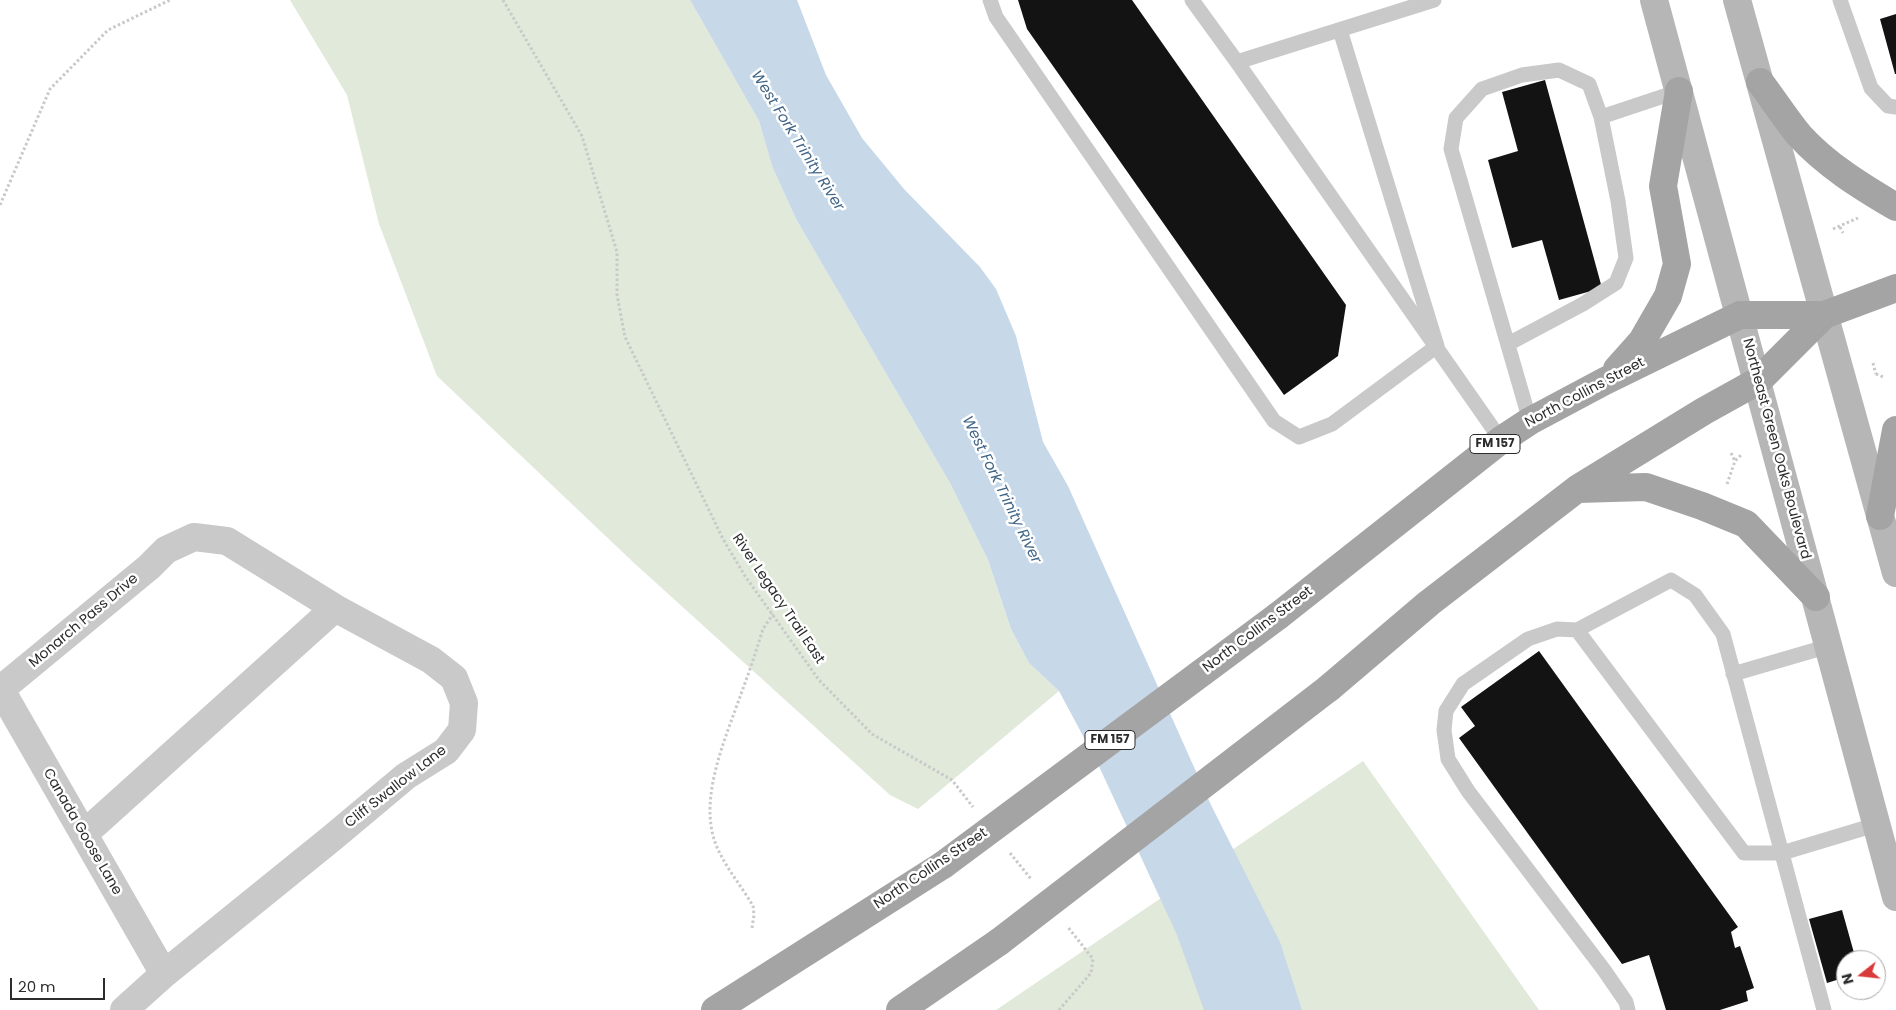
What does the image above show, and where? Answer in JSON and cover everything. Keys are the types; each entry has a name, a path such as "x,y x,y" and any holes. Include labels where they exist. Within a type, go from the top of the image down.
{"main road":[{"name":"Northeast Green Oaks Boulevard","path":"1654,0 1896,898"},
{"path":"1737,0 1896,573"},
{"path":"1760,82 1800,135 1856,183 1896,207"},
{"path":"1605,381 1642,341 1668,296 1677,264 1663,186 1679,91"},
{"name":"North Collins Street","path":"715,1010 942,865 1278,616 1501,440 1530,421 1605,381 1740,315 1824,315 1896,288"},
{"name":"North Collins Street","path":"900,1010 999,942 1329,688 1429,603 1577,489 1704,411 1758,381 1824,315"},
{"path":"1880,516 1896,430"},
{"path":"1577,489 1646,487 1702,506 1746,524 1816,597"}],"street":[{"name":"Cliff Swallow Lane","path":"124,1010 164,974 406,776 446,751 462,730 464,702 454,678 431,660 336,608 227,541 194,537 166,550"},
{"name":"Monarch Pass Drive","path":"1,690 166,550"},
{"path":"84,834 336,608"},
{"name":"Canada Goose Lane","path":"1,690 164,974"}],"lane":[{"path":"990,0 996,17 1274,421 1299,437 1332,424 1437,346"},
{"path":"1192,0 1437,346 1501,440"},
{"path":"1237,62 1434,0"},
{"path":"1840,0 1871,88 1888,106 1896,106"},
{"path":"1340,30 1437,346"},
{"path":"1508,344 1583,304 1616,283 1626,258 1618,201 1601,117 1589,84 1560,70 1522,75 1482,88 1456,118 1451,148 1530,421"},
{"path":"1601,117 1679,91"},
{"path":"1628,1010 1626,1002 1604,970 1468,791 1448,759 1444,730 1446,711 1463,684 1528,639 1557,629 1577,630 1671,580 1695,595 1723,634 1824,1010"},
{"path":"1577,630 1744,853 1782,853 1876,825"},
{"path":"1733,674 1829,646"}],"path":[{"path":"0,205 50,89 108,30 170,0"},
{"name":"River Legacy Trail East","path":"503,0 582,136 617,252 617,295 625,337 723,539 745,576 819,680 872,734 952,780 977,811"},
{"path":"1833,229 1840,227 1843,234"},
{"path":"1873,363 1876,374 1883,377"},
{"path":"1731,453 1735,461"},
{"path":"1726,488 1735,461 1741,455"},
{"path":"752,928 754,915 752,906 715,842 710,811 716,769 722,748 763,629 773,614"},
{"path":"1007,850 1032,881"},
{"path":"1060,1010 1091,973 1093,959 1062,920"}],"green space":[{"path":"290,0 690,0 759,121 772,166 796,219 950,483 988,560 1011,629 1029,663 1059,691 918,809 890,795 633,562 437,376 379,224 347,95"},
{"path":"1363,761 1539,1010 996,1010"}],"water":[{"name":"West Fork Trinity River","path":"690,0 797,0 826,75 862,138 904,189 980,267 996,289 1016,336 1043,442 1068,486 1211,805 1280,942 1302,1010 1204,1010 1177,935 1097,762 1059,691 1029,663 1011,629 988,560 950,483 796,219 772,166 759,121"}],"building":[{"path":"1018,0 1132,0 1346,305 1338,356 1284,395 1027,29"},
{"path":"1896,14 1896,74 1895,74 1880,19"},
{"path":"1545,80 1602,288 1559,300 1542,240 1512,248 1488,160 1518,151 1502,92"},
{"path":"1539,651 1738,927 1731,932 1735,948 1740,946 1754,988 1746,991 1748,1001 1720,1010 1666,1010 1649,955 1622,964 1459,738 1475,726 1461,707"},
{"path":"1842,910 1853,950 1836,950 1836,980 1827,983 1809,919"}]}
